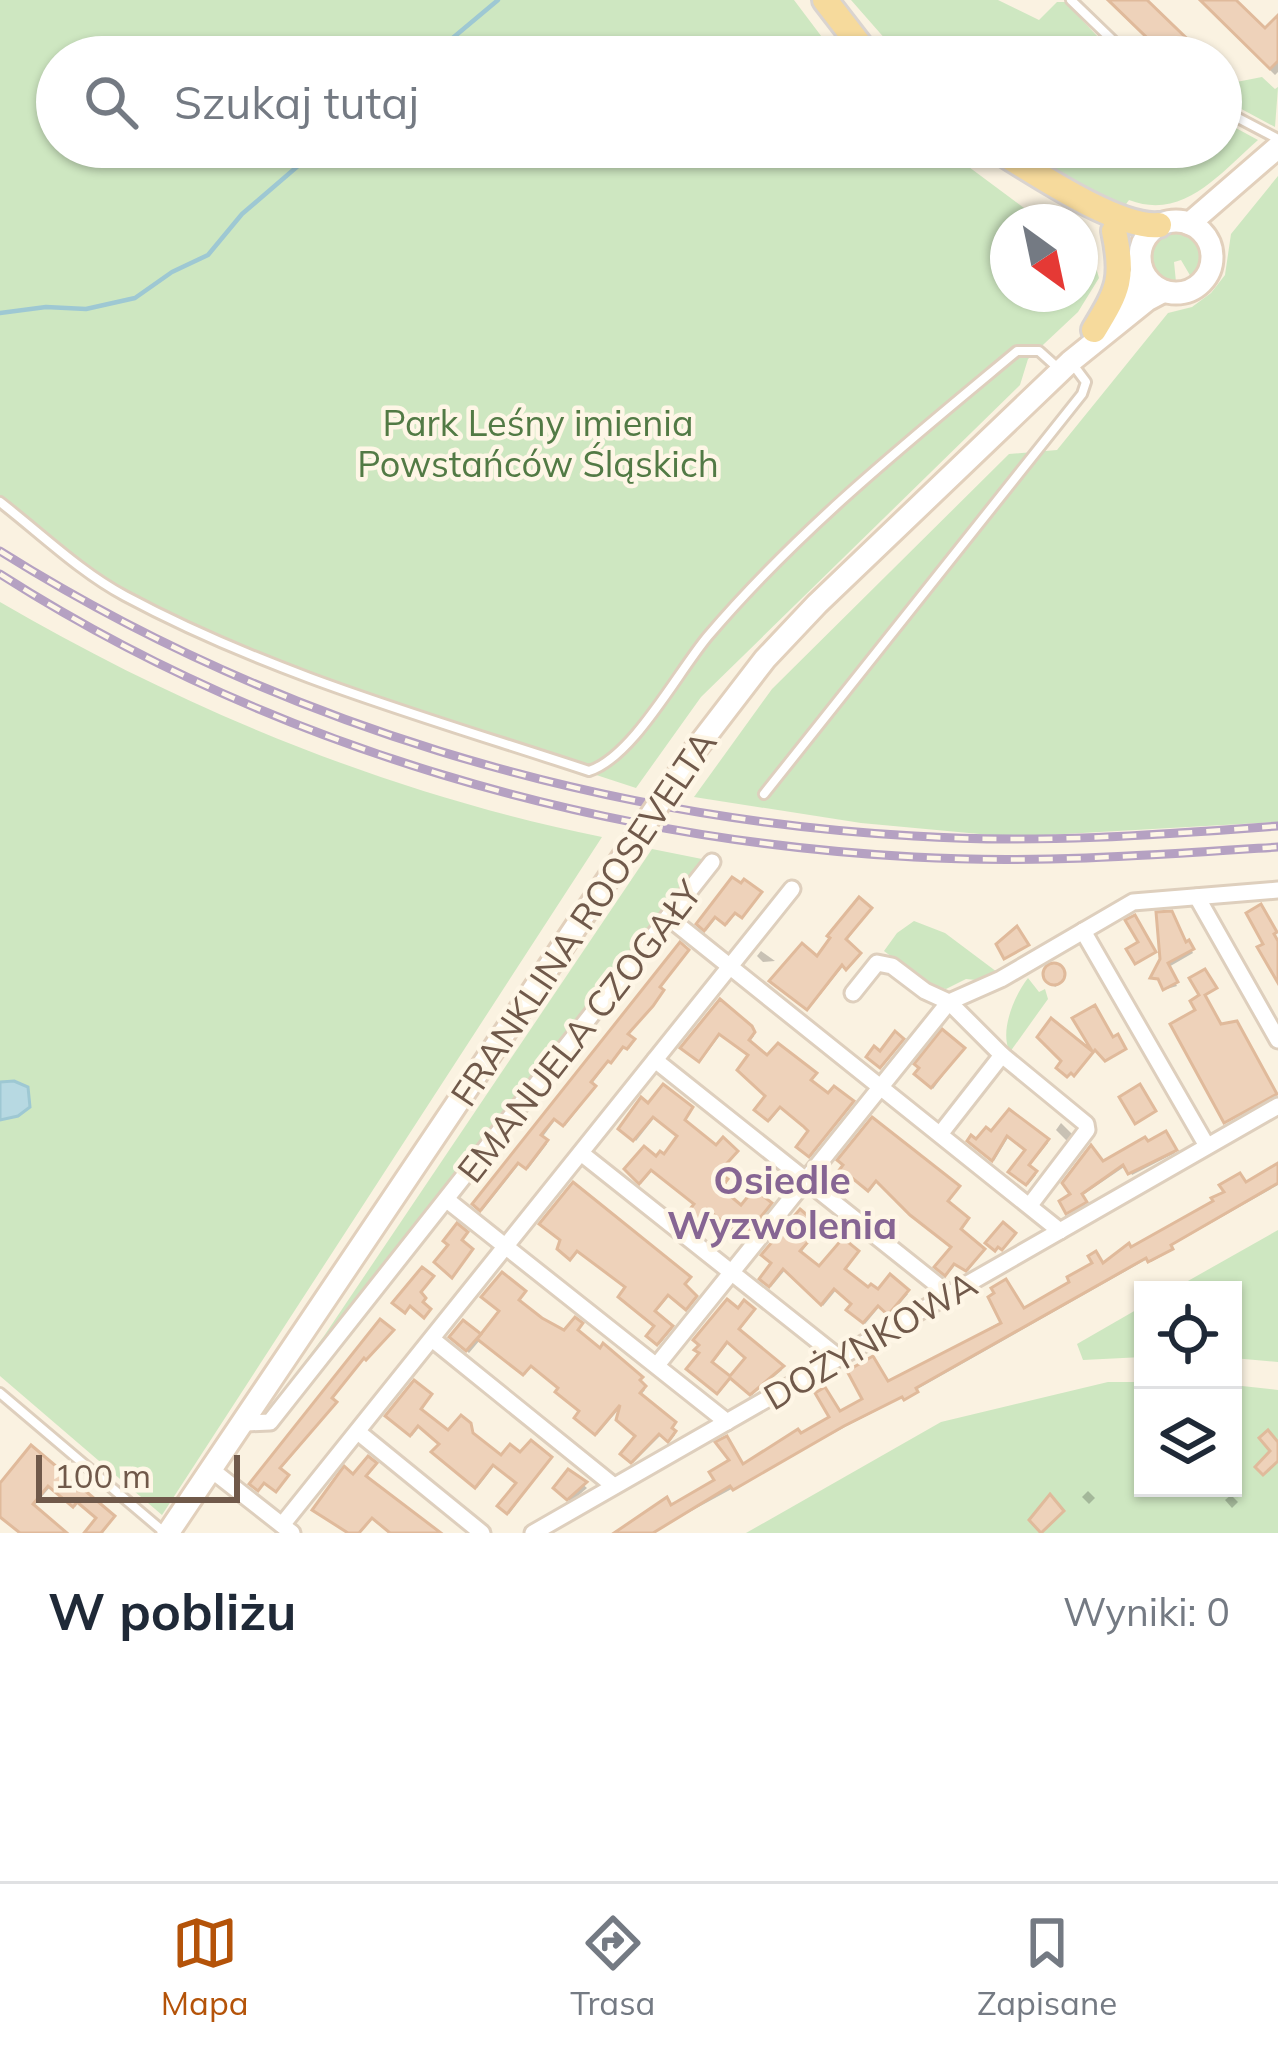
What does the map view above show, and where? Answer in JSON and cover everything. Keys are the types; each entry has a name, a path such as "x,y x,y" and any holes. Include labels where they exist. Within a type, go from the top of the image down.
{"main road":[{"path":"825,0 853,36"},
{"path":"1028,168 1075,196 1145,226 1160,225"},
{"path":"1075,196 1127,237 1141,262"},
{"path":"1094,330 1117,292 1121,275 1114,231"}],"street":[{"path":"1189,224 1276,147"},
{"path":"1209,243 1189,224 1160,225 1148,234 1141,262 1164,291 1182,292 1199,284 1211,266 1209,243 1215,228 1276,147"},
{"name":"FRANKLINA ROOSEVELTA","path":"1065,366 1135,288 1141,262"},
{"name":"FRANKLINA ROOSEVELTA","path":"167,1533 246,1423 694,750 765,659 1065,366 1164,291"},
{"name":"EMANUELA CZOGAŁY","path":"246,1423 270,1422 712,862"},
{"path":"213,1471 287,1529 358,1432 792,889"},
{"path":"657,1365 949,1002 1001,979 1133,902 1278,890"},
{"path":"1197,897 1278,1040"},
{"path":"668,917 1060,1231"},
{"path":"1083,931 1207,1146"},
{"path":"853,993 877,963 885,964 949,1002 1002,1055 1086,1124 1087,1130 1030,1205"},
{"path":"940,1133 1002,1055"},
{"path":"656,1060 950,1294"},
{"name":"DOŻYNKOWA","path":"533,1533 1278,1106"},
{"path":"581,1153 838,1357"},
{"name":"EMANUELA CZOGAŁY","path":"447,1200 727,1422"},
{"path":"431,1340 614,1486"},
{"path":"358,1432 482,1533"}],"lane":[{"path":"1071,0 1108,36"},
{"path":"1242,124 1276,147"},
{"path":"0,502 125,596 281,668 589,771 615,758 692,656 775,565 898,451 1017,351 1039,351 1084,377 1086,388 764,794"},
{"path":"0,1393 167,1533"}],"green space":[{"name":"Park Leśny imienia Powstańców Śląskich","path":"0,0 794,0 821,36 36,36 36,168 970,168 1019,204 990,204 990,312 1078,312 1028,359 1020,385 701,697 636,788 346,693 125,596 0,502"},
{"path":"851,0 998,0 1039,20 1057,2 1065,2 1097,36 883,36"},
{"path":"1262,77 1278,87 1275,127 1242,109 1242,81"},
{"path":"1242,131 1258,140 1242,155"},
{"path":"1052,168 1227,168 1184,199 1149,205 1129,200 1124,207"},
{"path":"1278,176 1278,822 1012,837 861,823 694,797 772,689 1009,454 1057,450 1168,313 1192,307 1211,293 1225,275 1231,234"},
{"path":"1178,231 1199,245 1199,267 1191,277 1181,260 1174,262 1176,282 1157,272 1152,254 1157,240"},
{"path":"0,602 143,679 292,744 445,797 602,837 162,1515 0,1376 0,1120 18,1116 14,1081 0,1082"},
{"path":"652,849 702,859 289,1383 324,1336"},
{"path":"914,921 945,933 1001,975 986,981 966,979 946,989 929,985 884,951"},
{"path":"1028,978 1039,992 1045,989 1048,999 1010,1052 1006,1035 1010,1014"},
{"path":"1278,1230 1278,1362 1242,1359 1242,1281 1188,1281"},
{"path":"1134,1311 1134,1357 1083,1360 1077,1344"},
{"path":"1108,1382 1134,1382 1134,1497 1242,1497 1242,1386 1278,1390 1278,1533 746,1533 941,1422"}],"water":[{"path":"0,1082 28,1087 30,1107 0,1120"}],"building":[{"path":"1108,0 1147,0 1184,36 1145,36"},
{"path":"1200,0 1236,0 1265,28 1278,15 1278,61 1270,69 1242,36"},
{"path":"732,877 762,892 742,918 735,913 725,925 715,917 704,931 696,924"},
{"path":"859,897 872,908 846,939 861,953 846,970 842,965 807,1010 769,981 802,943 817,956"},
{"path":"1261,904 1277,932 1278,983 1257,947 1263,944 1246,913"},
{"path":"1172,911 1194,949 1168,963 1178,982 1163,990 1158,979 1150,978 1160,959 1156,912"},
{"path":"1135,915 1156,952 1135,964 1126,949 1138,942 1125,920"},
{"path":"1017,926 1029,945 1004,959 996,944"},
{"path":"680,942 689,950 660,987 664,990 653,1006 628,1034 635,1039 608,1061 591,1082 596,1086 563,1126 554,1119 541,1135 548,1140 526,1169 518,1163 480,1211 472,1204"},
{"path":"1054,963 1065,974 1054,985 1043,974"},
{"path":"1205,969 1217,988 1205,995 1221,1024 1237,1021 1277,1094 1224,1123 1170,1024 1195,1010 1190,1001 1199,995 1189,978"},
{"path":"720,999 752,1026 755,1032 749,1040 767,1055 778,1043 817,1073 811,1080 828,1093 834,1086 854,1101 809,1157 796,1147 808,1131 803,1126 780,1107 768,1121 754,1110 765,1096 737,1070 748,1055 719,1034 699,1062 680,1048"},
{"path":"1095,1005 1113,1037 1118,1034 1126,1049 1105,1061 1095,1050 1074,1076 1067,1077 1056,1068 1061,1061 1037,1037 1051,1018 1092,1051 1072,1018"},
{"path":"942,1029 965,1048 931,1088 914,1074 919,1068 914,1064"},
{"path":"895,1031 904,1039 880,1068 866,1057 874,1046 880,1051"},
{"path":"663,1084 693,1107 685,1120 716,1145 723,1137 738,1151 719,1172 728,1179 721,1188 741,1205 754,1189 772,1203 750,1230 738,1225 733,1231 707,1209 693,1227 683,1218 694,1204 651,1170 639,1184 624,1169 644,1146 656,1156 660,1151 664,1154 677,1136 653,1117 633,1141 618,1129 641,1097 648,1103"},
{"path":"1140,1084 1156,1111 1135,1124 1119,1097"},
{"path":"1009,1109 1049,1139 1029,1165 1037,1171 1026,1185 1008,1172 1025,1150 1007,1136 992,1161 967,1141 971,1135 976,1139 986,1127 991,1131"},
{"path":"872,1117 960,1186 948,1201 969,1218 961,1229 985,1249 966,1271 954,1264 945,1276 934,1267 951,1247 876,1181 868,1191 851,1177 844,1185 834,1177 843,1165 837,1160"},
{"path":"1166,1131 1177,1150 1128,1174 1123,1165 1082,1194 1087,1202 1066,1214 1059,1201 1070,1194 1062,1183 1091,1145 1103,1161 1145,1137 1148,1141"},
{"path":"1278,1163 1278,1183 1171,1245 1173,1249 1148,1262 1146,1258 916,1388 918,1392 904,1400 844,1426 733,1490 730,1486 653,1533 614,1533 667,1497 671,1505 714,1480 709,1472 729,1460 715,1442 727,1436 743,1464 798,1429 801,1433 829,1417 815,1393 825,1387 840,1411 862,1399 847,1371 873,1356 888,1381 1001,1323 988,1297 994,1293 991,1288 1006,1279 1024,1308 1069,1282 1067,1277 1092,1263 1088,1256 1096,1251 1103,1263 1129,1243 1131,1247 1213,1201 1224,1192 1219,1185 1240,1173 1246,1182"},
{"path":"573,1182 691,1277 685,1284 697,1296 686,1310 668,1295 655,1311 673,1326 657,1345 646,1336 654,1326 618,1297 625,1287 577,1251 570,1260 557,1249 560,1240 539,1224"},
{"path":"800,1209 821,1227 800,1251 819,1266 843,1238 859,1251 845,1269 868,1287 878,1289 890,1274 909,1290 888,1315 878,1306 863,1323 846,1310 851,1304 834,1289 821,1305 783,1269 769,1287 759,1279 771,1263 761,1255"},
{"path":"1003,1222 1016,1233 1002,1250 995,1251 985,1243"},
{"path":"457,1223 468,1232 462,1240 473,1249 452,1278 434,1262"},
{"path":"422,1267 434,1276 421,1292 431,1309 424,1318 410,1306 405,1313 392,1303"},
{"path":"502,1272 526,1291 519,1300 542,1318 564,1330 575,1317 583,1323 578,1330 600,1348 603,1343 643,1377 640,1380 646,1386 640,1393 676,1422 668,1442 659,1434 631,1463 620,1454 635,1436 616,1420 620,1405 595,1435 574,1418 579,1411 555,1392 558,1388 531,1366 523,1375 477,1339 499,1311 481,1297"},
{"path":"727,1299 738,1308 744,1300 755,1309 739,1329 784,1366 750,1395 730,1378 717,1394 686,1369 699,1353 693,1340","holes":["727,1342 745,1358 730,1376 712,1362"]},
{"path":"380,1319 394,1330 364,1358 332,1398 337,1402 280,1468 289,1475 276,1492 264,1483 258,1491 249,1484"},
{"path":"463,1320 481,1334 466,1351 449,1337"},
{"path":"414,1380 432,1394 421,1409 448,1430 461,1415 471,1423 473,1433 501,1455 510,1444 520,1452 531,1440 552,1457 507,1514 497,1506 516,1483 493,1465 475,1488 431,1452 439,1444 418,1426 410,1436 385,1416"},
{"path":"1268,1430 1278,1442 1278,1461 1263,1475 1255,1467 1270,1451 1259,1438"},
{"path":"31,1445 115,1516 101,1533 84,1533 96,1518 77,1502 73,1507 48,1486 33,1504 67,1533 20,1533 0,1517 0,1483"},
{"path":"368,1456 377,1463 366,1476 441,1533 390,1533 372,1518 359,1533 348,1533 312,1510 344,1466 353,1474"},
{"path":"568,1469 587,1482 567,1500 553,1488"},
{"path":"1050,1494 1064,1511 1041,1533 1029,1520"}],"waterway":[{"path":"455,36 498,0"},
{"path":"0,313 46,307 86,309 135,298 172,272 208,255 242,214 296,168"}],"railway":[{"path":"0,551 104,612 324,712 555,783 794,826 914,836 1050,839 1278,826"},
{"path":"0,574 103,635 324,735 439,774 556,805 675,830 914,857 1050,859 1278,847"}],"district":[{"name":"Osiedle Wyzwolenia","path":"782,1202"}]}
